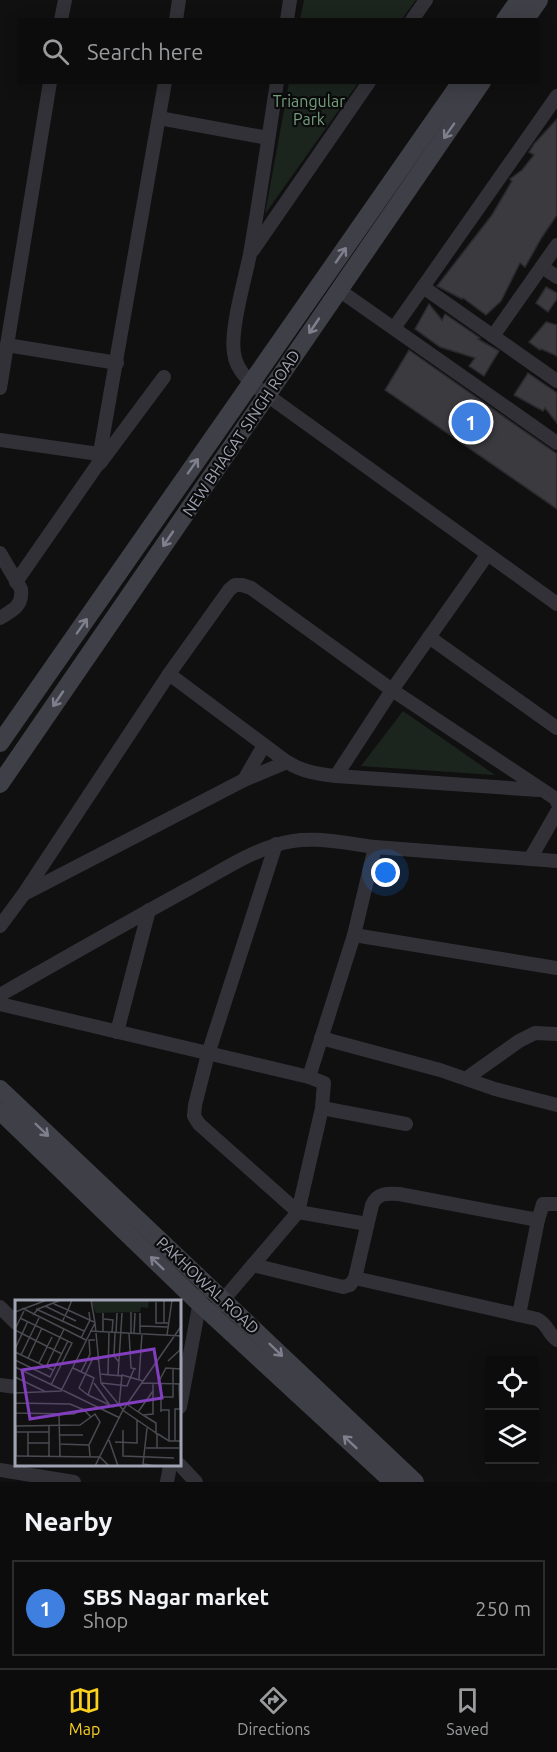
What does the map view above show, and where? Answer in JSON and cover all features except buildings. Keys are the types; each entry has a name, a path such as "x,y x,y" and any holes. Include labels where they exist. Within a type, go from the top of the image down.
{"street":[{"path":"62,18 65,0"},
{"path":"176,18 179,0"},
{"path":"287,18 290,0"},
{"path":"413,18 426,0"},
{"path":"506,18 519,0"},
{"path":"526,18 539,0"},
{"path":"0,388 7,345 5,328 50,84"},
{"path":"99,459 165,84"},
{"path":"277,84 250,254 234,336 234,354 238,367 251,384 557,604"},
{"path":"250,254 368,84"},
{"name":"NEW BHAGAT SINGH ROAD","path":"0,783 267,395 331,285 460,84"},
{"name":"NEW BHAGAT SINGH ROAD","path":"0,743 251,384 331,285 481,84"},
{"path":"394,328 557,96"},
{"path":"159,118 268,138"},
{"path":"494,336 557,245"},
{"path":"542,267 557,277"},
{"path":"331,285 557,443"},
{"path":"423,287 557,381"},
{"path":"7,345 117,363"},
{"path":"16,582 99,459 164,377"},
{"path":"0,440 99,459"},
{"path":"0,553 21,589 20,603 0,618"},
{"path":"336,776 392,690 487,555"},
{"path":"0,926 23,895 169,674 229,590 235,585 251,588 392,690 556,799 557,802"},
{"path":"429,637 557,728"},
{"path":"169,674 300,770 336,776 540,790"},
{"path":"244,780 264,745"},
{"path":"23,895 244,780 287,762"},
{"path":"530,859 557,812"},
{"path":"0,995 149,910 276,844 326,841 557,861"},
{"path":"276,844 208,1054 195,1105 195,1116 199,1124 297,1212 367,1224"},
{"path":"309,1077 354,935 375,847"},
{"path":"117,1032 149,910"},
{"path":"354,935 557,968"},
{"path":"0,1004 309,1077 324,1083 322,1108 297,1212 223,1299 205,1309"},
{"path":"468,1078 519,1041 535,1033 557,1034"},
{"path":"321,1038 557,1105"},
{"name":"PAKHOWAL ROAD","path":"0,1089 415,1482"},
{"path":"322,1108 406,1125"},
{"name":"PAKHOWAL ROAD","path":"0,1111 205,1309 393,1482"},
{"path":"253,1265 343,1287 350,1285 355,1278 375,1199 388,1193 538,1220"},
{"path":"519,1315 543,1204 557,1204"},
{"path":"355,1278 543,1322 552,1337 557,1340"},
{"path":"182,1399 205,1309 206,1283"},
{"path":"0,1307 15,1322"},
{"path":"0,1385 15,1387"},
{"path":"167,1482 170,1467"},
{"path":"182,1467 196,1482"},
{"path":"0,1470 16,1477 74,1482"}],"green space":[{"path":"304,0 416,0 403,18 300,18"},
{"name":"Triangular Park","path":"289,84 357,84 265,214"},
{"path":"403,711 495,775 361,766"}],"place":[{"name":"SBS Nagar market","path":"471,422"}]}
